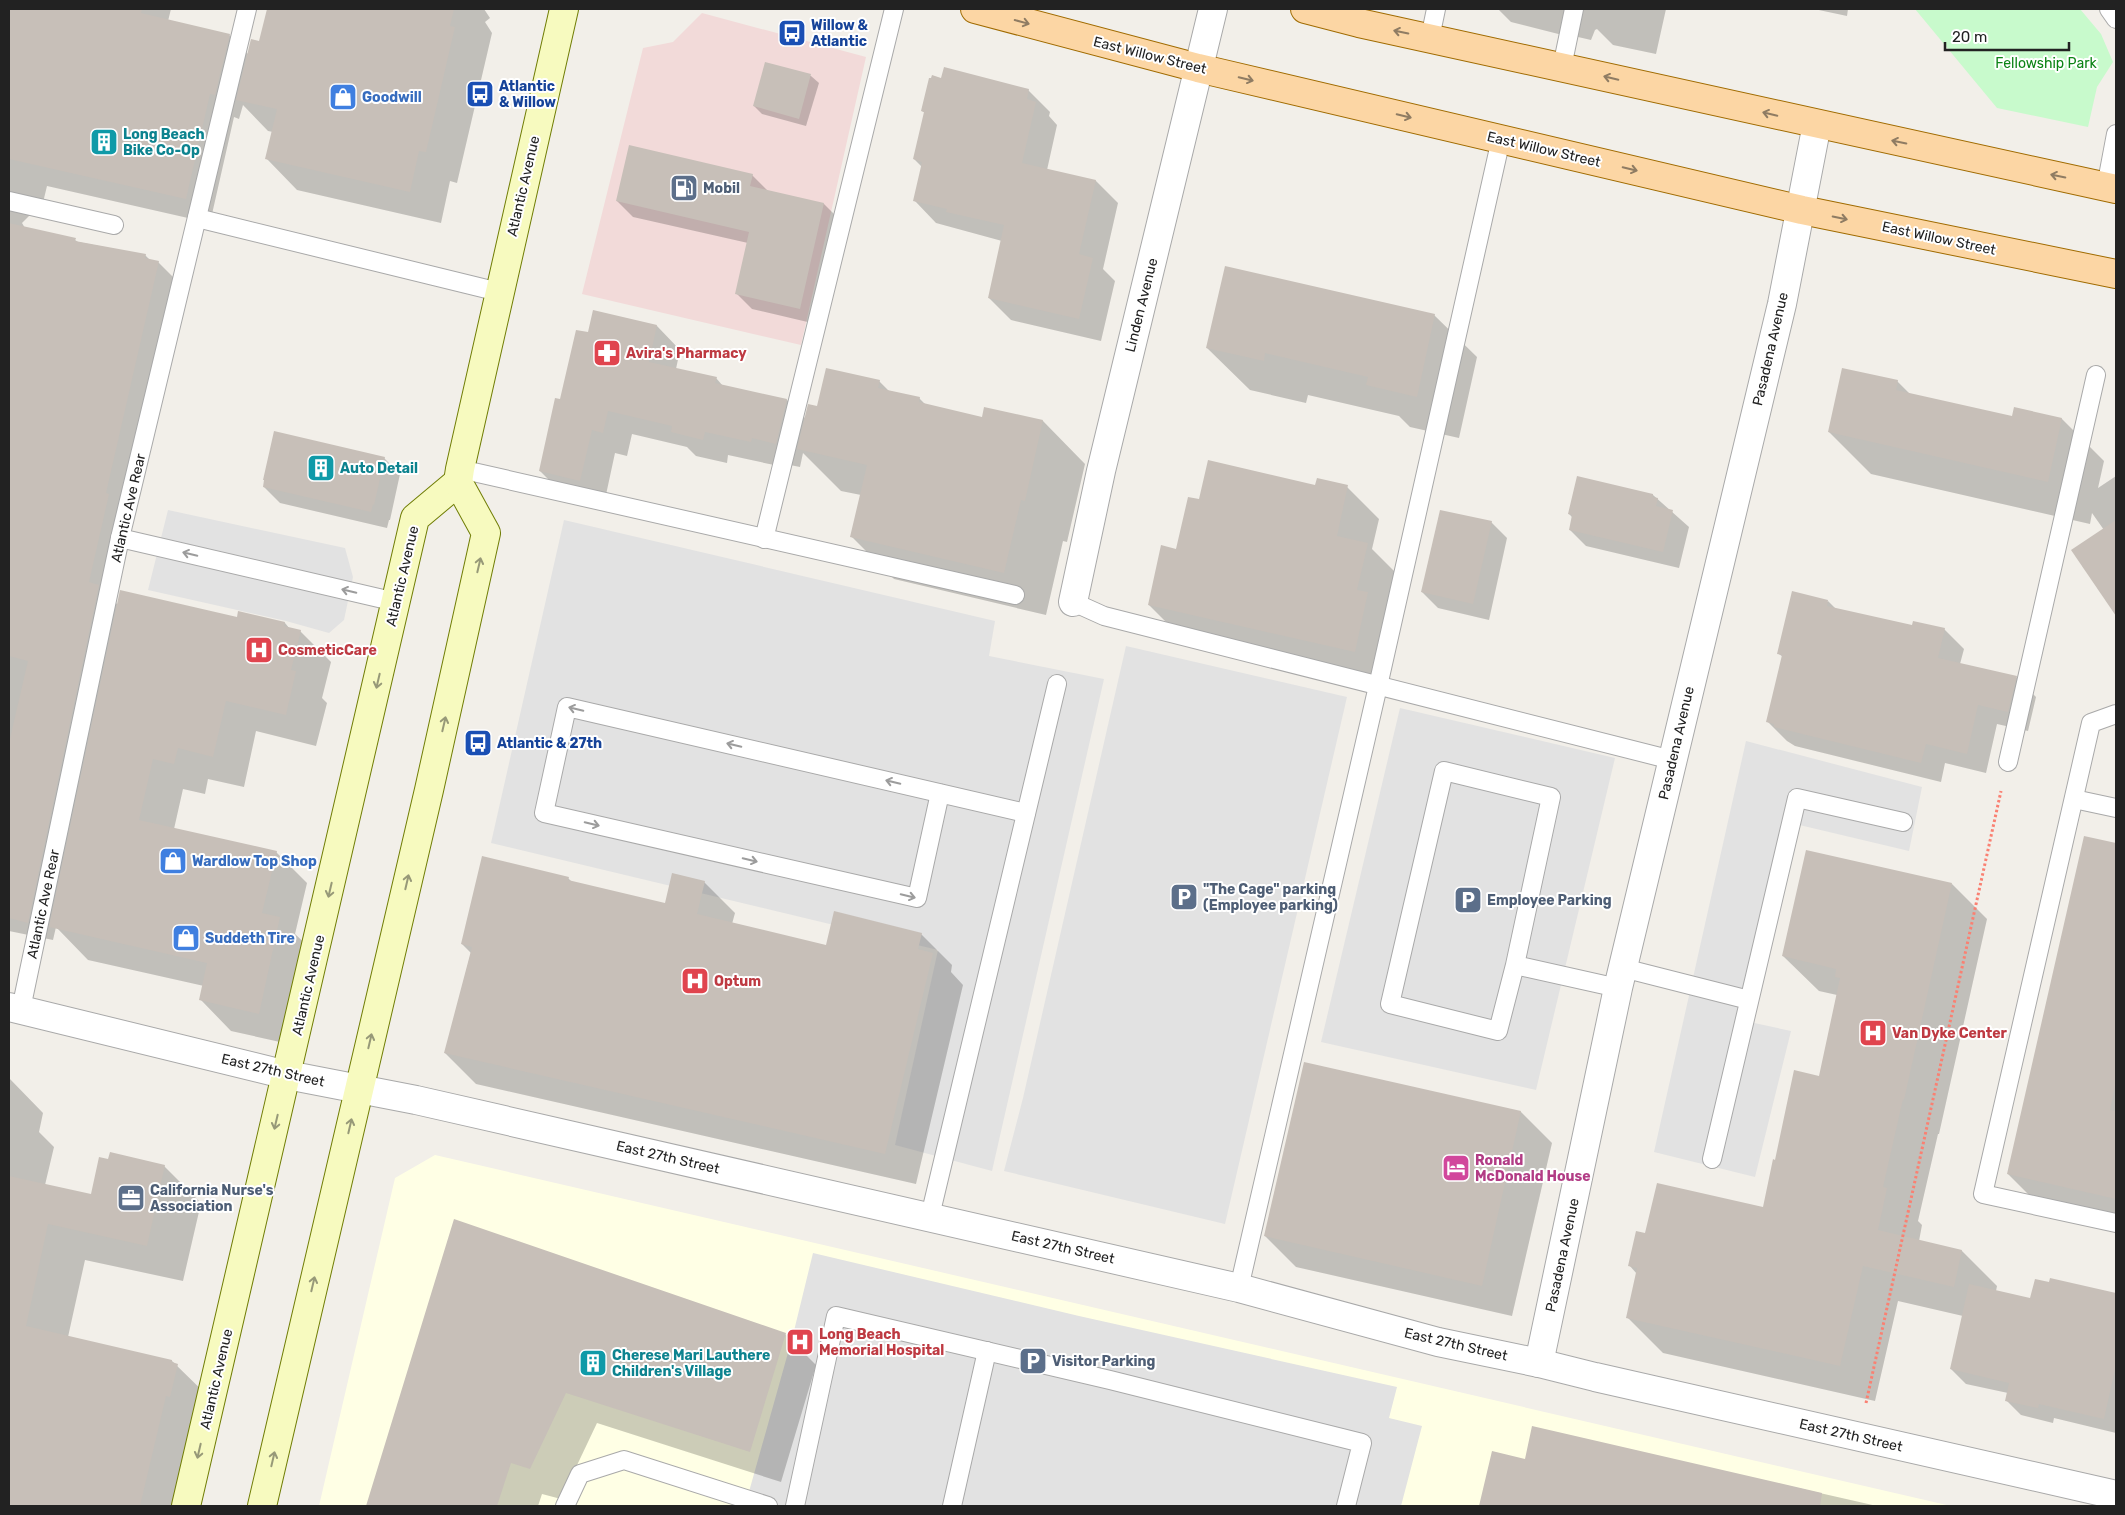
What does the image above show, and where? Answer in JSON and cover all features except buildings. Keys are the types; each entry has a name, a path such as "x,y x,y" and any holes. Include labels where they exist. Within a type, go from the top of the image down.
{"main road":[{"name":"Atlantic Avenue","path":"186,1506 416,518 459,475 564,9"},
{"name":"East Willow Street","path":"975,9 1198,68 1802,210 2116,274"},
{"path":"1305,9 2111,188"},
{"path":"262,1506 429,790 486,532 459,475"}],"street":[{"name":"Linden Avenue","path":"1073,602 1101,471 1212,9"},
{"name":"Pasadena Avenue","path":"1540,1363 1621,978 1782,304 1802,210 1817,124"},
{"name":"East 27th Street","path":"15,1008 287,1075 358,1088 930,1216 1239,1288 1438,1342 1540,1363 2116,1495"}],"lane":[{"name":"Atlantic Ave Rear","path":"15,1008 120,538 247,9"},
{"path":"764,539 894,9"},
{"path":"1430,38 1436,9"},
{"path":"1562,67 1574,9"},
{"path":"2109,9 2116,19"},
{"path":"2111,188 2116,134"},
{"path":"1239,1288 1378,686 1501,139"},
{"path":"9,201 114,224"},
{"path":"197,218 499,292"},
{"path":"2008,762 2061,537 2096,375"},
{"path":"459,475 1015,594"},
{"path":"120,538 396,602"},
{"path":"1073,602 1104,616 1672,760"},
{"path":"930,1216 1057,684"},
{"path":"940,793 917,898 544,813 567,707 940,793 1026,813"},
{"path":"2116,714 2091,724 1984,1194 2116,1223"},
{"path":"1444,771 1551,798 1515,965 1498,1031 1390,1004 1444,771"},
{"path":"1712,1159 1797,798 1903,822"},
{"path":"2074,799 2116,808"},
{"path":"1515,965 1621,978 1749,1000"},
{"path":"795,1506 836,1316 987,1350 1362,1443 1346,1506"},
{"path":"952,1506 987,1350"},
{"path":"565,1506 580,1474 624,1460 768,1506"}],"path":[{"path":"1858,1436 2008,762"}],"shaded area":[{"path":"702,13 866,57 801,345 582,294 643,48 673,42"},
{"path":"168,510 345,548 353,577 344,620 329,633 286,621 148,590"},
{"path":"564,520 995,621 989,656 1104,679 992,1171 895,1145 938,950 491,843"},
{"name":"\"The Cage\" parking (Employee parking)","path":"1126,646 1347,697 1225,1224 1004,1171 1023,1098"},
{"name":"Employee Parking","path":"1400,708 1615,758 1536,1090 1321,1042"},
{"path":"1746,741 1922,787 1909,851 1791,823 1745,1021 1791,1031 1755,1177 1654,1152"},
{"name":"Long Beach Memorial Hospital","path":"435,1155 1951,1506 319,1506 395,1178"},
{"name":"Visitor Parking","path":"813,1253 1079,1316 1397,1387 1389,1418 1422,1426 1401,1506 745,1506 793,1335"}],"green space":[{"name":"Fellowship Park","path":"1915,9 2080,9 2101,34 2113,62 2097,87 2088,127 1997,108"}],"place":[{"name":"Willow & Atlantic","path":"792,33"},
{"name":"Atlantic & Willow","path":"480,94"},
{"name":"Goodwill","path":"343,97"},
{"name":"Long Beach Bike Co-Op","path":"104,142"},
{"name":"Mobil","path":"684,188"},
{"name":"Avira's Pharmacy","path":"607,353"},
{"name":"Auto Detail","path":"321,468"},
{"name":"CosmeticCare","path":"259,650"},
{"name":"Atlantic & 27th","path":"478,743"},
{"name":"Wardlow Top Shop","path":"173,861"},
{"name":"\"The Cage\" parking (Employee parking)","path":"1184,897"},
{"name":"Employee Parking","path":"1468,900"},
{"name":"Suddeth Tire","path":"186,938"},
{"name":"Optum","path":"695,981"},
{"name":"Van Dyke Center","path":"1873,1033"},
{"name":"Ronald McDonald House","path":"1456,1168"},
{"name":"California Nurse's Association","path":"131,1198"},
{"name":"Long Beach Memorial Hospital","path":"800,1342"},
{"name":"Visitor Parking","path":"1033,1361"},
{"name":"Cherese Mari Lauthere Children's Village","path":"593,1363"}]}
